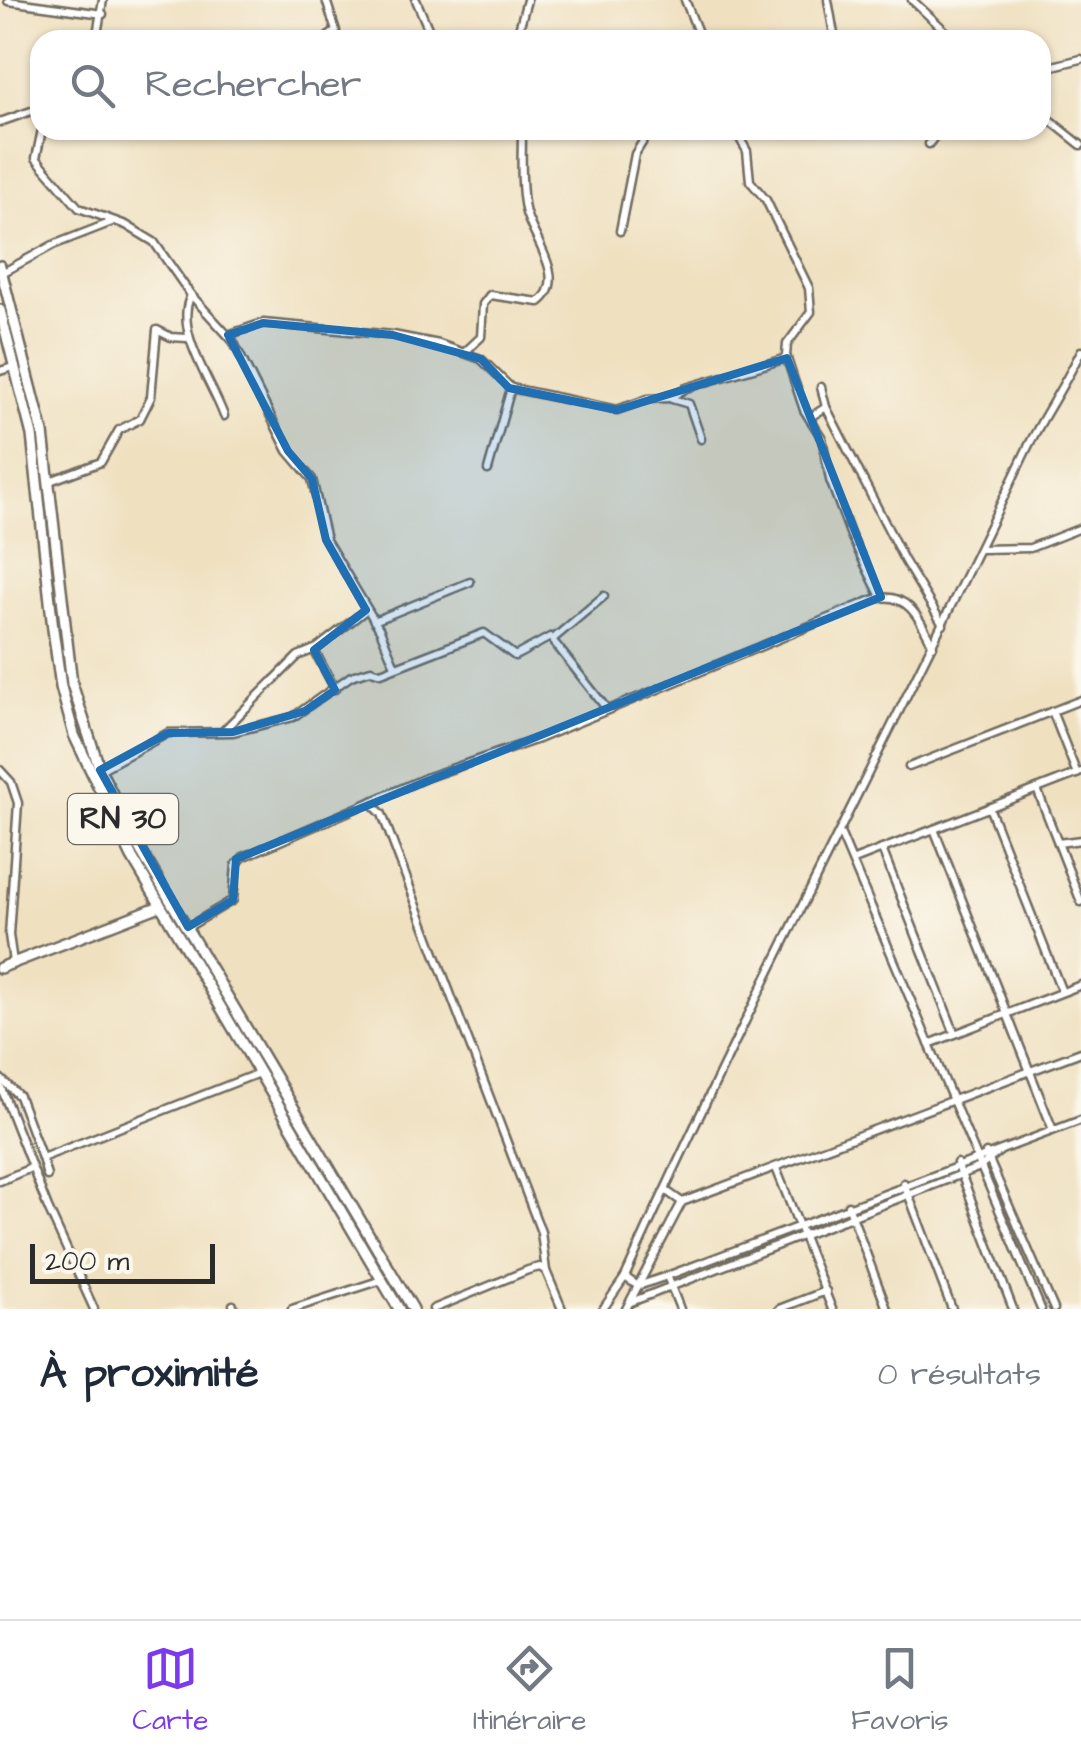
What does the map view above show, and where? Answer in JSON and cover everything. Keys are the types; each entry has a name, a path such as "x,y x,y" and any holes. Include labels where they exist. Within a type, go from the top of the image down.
{"main road":[{"name":"RN 30","path":"1,269 32,385 50,481 72,684 100,770 140,851 413,1309"},
{"name":"RN 30","path":"0,310 32,435 64,700 108,816 400,1309"},
{"path":"0,968 160,906"}],"street":[{"path":"99,30 103,0"},
{"path":"326,0 335,30"},
{"path":"416,0 428,30"},
{"path":"519,30 527,0"},
{"path":"685,0 697,30"},
{"path":"828,0 833,30"},
{"path":"912,0 944,30"},
{"path":"8,2 103,14"},
{"path":"1051,67 1081,59"},
{"path":"0,122 30,112"},
{"path":"1051,121 1081,145"},
{"path":"39,140 35,151 39,163 79,208 154,242 191,295 228,335 252,371 288,451 312,479 326,540 374,621 395,666"},
{"path":"464,353 479,343 483,304 490,295 539,302 548,290 548,264 524,202 522,140"},
{"path":"620,231 633,162 645,140"},
{"path":"741,140 747,151 750,181 766,200 812,296 809,317 787,344 787,358 809,418 822,438 830,480 851,536 881,596 912,609 925,624 933,646"},
{"path":"930,144 933,140"},
{"path":"1,269 113,222"},
{"path":"191,295 186,308 187,338 211,380 224,416"},
{"path":"228,335 263,323 393,334 486,362 512,388 616,410 648,398 670,398 689,404 701,439"},
{"path":"50,481 101,462 120,430 140,419 151,397 157,330 171,337 187,338"},
{"path":"603,1309 625,1277 734,1039 944,625 1042,418 1081,350"},
{"path":"670,398 686,388 787,358"},
{"path":"0,372 16,366"},
{"path":"488,470 512,388"},
{"path":"821,388 826,406 927,601 944,625"},
{"path":"809,418 826,406"},
{"path":"981,549 1023,550 1081,528"},
{"path":"374,621 470,582"},
{"path":"100,770 168,732 222,732 294,717 354,675 371,670 381,673 475,634 490,635 515,656 542,639 554,640 604,596"},
{"path":"188,927 233,900 236,865 243,857 428,777 538,739 881,596"},
{"path":"925,624 927,601"},
{"path":"222,732 294,660 314,650 366,610"},
{"path":"554,640 606,708"},
{"path":"314,650 335,689"},
{"path":"909,767 1081,700"},
{"path":"854,860 1079,773 1052,711"},
{"path":"0,770 11,782 18,803 9,934 13,963"},
{"path":"1037,788 1081,902"},
{"path":"372,804 382,814 541,1232 546,1271 562,1309"},
{"path":"989,806 1062,992"},
{"path":"934,828 1053,1130"},
{"path":"840,834 1042,1309"},
{"path":"1058,843 1081,840"},
{"path":"882,849 955,1034"},
{"path":"929,1044 1081,985"},
{"path":"628,1306 682,1202 1081,1052"},
{"path":"42,1158 258,1073"},
{"path":"0,1082 19,1096 47,1176"},
{"path":"0,1082 32,1168 94,1309"},
{"path":"638,1286 956,1163 1081,1120"},
{"path":"628,1306 990,1163 1000,1151"},
{"path":"986,1152 1054,1309"},
{"path":"956,1163 1012,1309"},
{"path":"0,1181 32,1168"},
{"path":"776,1168 832,1309"},
{"path":"904,1183 952,1309"},
{"path":"665,1190 682,1202"},
{"path":"848,1206 887,1309"},
{"path":"1004,1224 1014,1219"},
{"path":"433,1309 514,1275 540,1267 546,1271"},
{"path":"667,1276 680,1309"},
{"path":"625,1277 638,1286"},
{"path":"292,1309 382,1280"},
{"path":"779,1309 826,1291"}],"highlighted area":[{"path":"263,323 393,335 481,359 509,388 617,410 787,358 881,597 236,859 233,900 188,927 100,770 168,733 233,732 305,711 335,690 314,650 366,610 326,540 312,479 288,451 228,335"}]}
